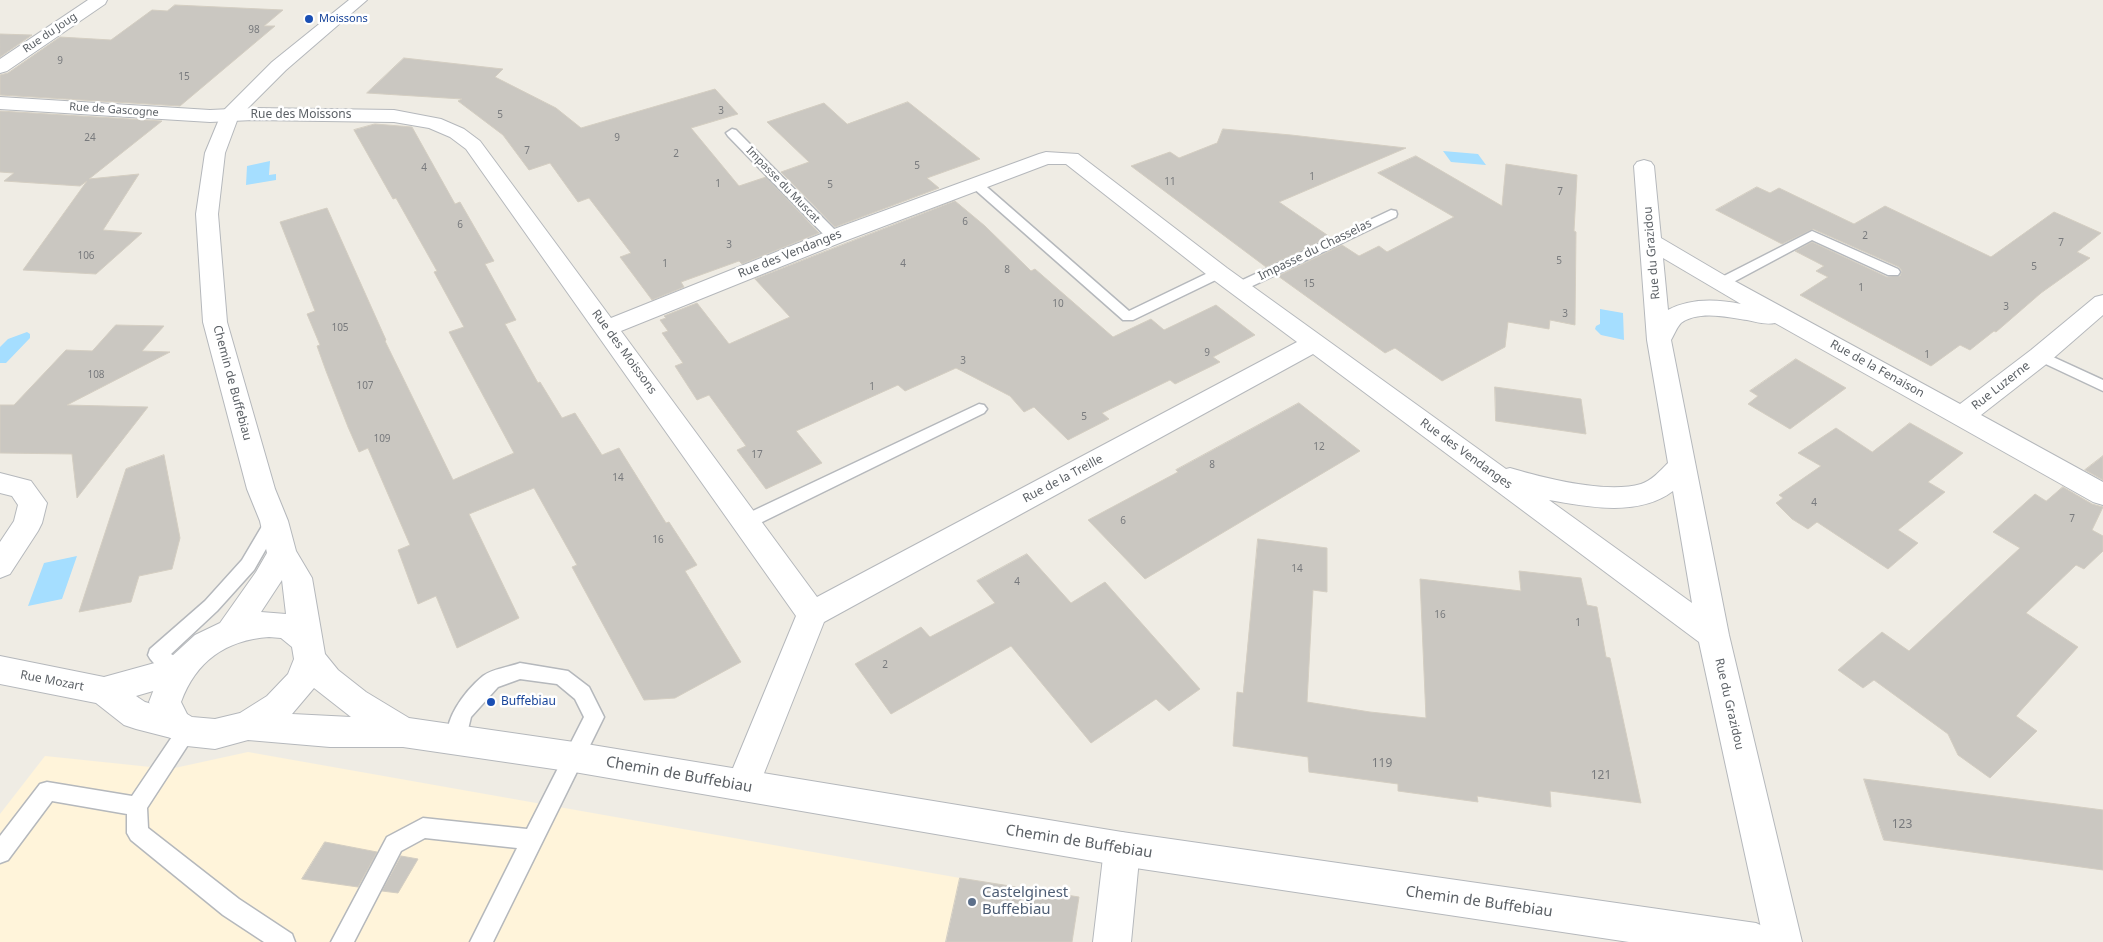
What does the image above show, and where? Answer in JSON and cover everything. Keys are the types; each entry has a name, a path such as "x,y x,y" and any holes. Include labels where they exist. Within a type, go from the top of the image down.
{"street":[{"name":"Rue du Joug","path":"0,67 99,0"},
{"name":"Chemin de Buffebiau","path":"360,0 279,66 229,116 215,153 207,214 215,322 261,489 274,521 282,553 297,578 307,649 327,680 354,702 403,732"},
{"name":"Rue de Gascogne","path":"0,103 229,116"},
{"name":"Rue des Moissons","path":"229,116 263,114 394,116 434,123 457,133 473,145 812,614"},
{"name":"Rue des Vendanges","path":"606,328 834,237 1046,158 1071,158 1219,273 1713,635"},
{"name":"Rue du Grazidou","path":"1644,166 1659,340 1713,635 1783,942"},
{"name":"Rue de la Fenaison","path":"1652,242 1721,283 2103,495"},
{"name":"Rue Luzerne","path":"1962,416 2040,356 2103,302"},
{"path":"1659,340 1670,318 1685,311 1708,308 1766,316 1801,327"},
{"name":"Rue de la Treille","path":"812,614 1314,343"},
{"path":"1484,467 1534,487 1620,497 1650,493 1668,480 1682,465"},
{"path":"0,483 21,488 33,503 28,523 0,566"},
{"path":"231,632 267,580 282,553"},
{"path":"742,786 812,614"},
{"path":"261,624 287,627 307,649 300,683 279,706 248,725 215,734 181,728 166,702 172,682 186,662 206,645 231,632 261,624"},
{"name":"Rue Mozart","path":"0,670 104,691 136,715 181,728"},
{"name":"Rue Mozart","path":"104,691 180,670"},
{"name":"Chemin de Buffebiau","path":"248,725 330,732 403,732 574,756 1122,849 1756,942"},
{"path":"1112,942 1122,849"}],"lane":[{"name":"Impasse du Muscat","path":"732,133 834,237"},
{"path":"976,184 1128,317 1219,273"},
{"name":"Impasse du Chasselas","path":"1239,287 1391,214"},
{"path":"1721,283 1812,236 1893,272"},
{"name":"Rue Luzerne","path":"2040,356 2103,386"},
{"path":"746,522 979,409"},
{"path":"180,670 157,655 210,606 248,565 274,521"},
{"path":"457,740 462,713 492,681 520,671 561,677 582,693 594,717 482,942"},
{"path":"181,728 137,806 138,833 231,907 284,942"},
{"path":"0,853 47,790 137,806"},
{"path":"342,942 394,844 423,828 532,840"}],"shaded area":[{"path":"248,752 960,878 945,942 0,942 0,814 45,756 170,769"}],"water":[{"path":"1443,151 1478,154 1486,165 1451,162"},
{"path":"270,161 269,175 276,174 276,180 246,185 247,166"},
{"path":"1600,309 1623,313 1624,340 1601,335 1595,329 1600,324"},
{"path":"27,332 30,334 30,338 6,363 0,363 0,347 8,339"},
{"path":"77,556 62,599 28,606 44,563"}],"building":[{"path":"175,5 283,10 264,26 275,26 180,106 0,95 0,75 8,73 60,37 111,40 152,10 167,11"},
{"path":"0,34 32,35 0,57"},
{"path":"404,58 503,69 495,77 556,108 581,128 715,89 738,114 691,128 739,186 766,177 819,233 742,264 739,261 681,282 684,287 652,300 620,257 631,253 589,198 578,202 550,163 529,170 503,135 458,101 462,99 367,93"},
{"path":"908,102 980,159 927,178 939,188 835,227 781,172 809,162 767,122 824,103 847,124"},
{"path":"0,111 162,121 89,179 139,174 103,230 142,233 96,274 23,270 87,181 80,186 4,181 14,173 0,172"},
{"path":"375,124 412,127 455,204 460,202 494,261 485,264 516,320 505,324 538,383 540,382 562,418 575,413 602,455 619,448 666,523 669,522 697,565 685,571 741,662 675,698 644,700 572,567 577,565 534,488 469,514 519,618 457,648 436,596 418,604 398,550 410,545 368,448 359,452 348,427 317,346 320,345 307,314 315,311 280,222 327,208 385,341 453,480 514,453 449,332 464,327 434,272 437,271 396,198 393,199 354,130"},
{"path":"1223,129 1406,148 1279,202 1330,237 1266,267 1131,166 1170,152 1179,158 1217,143"},
{"path":"1416,156 1502,206 1506,164 1577,175 1574,231 1576,232 1575,325 1550,320 1549,329 1508,322 1505,347 1442,381 1395,348 1385,353 1278,276 1342,245 1359,256 1379,246 1387,252 1454,217 1378,173"},
{"path":"1757,187 1770,193 1779,188 1854,224 1885,206 1991,257 2054,212 2101,233 2077,252 2090,258 2041,293 1996,332 1994,331 1970,350 1960,345 1931,366 1800,295 1828,277 1816,271 1824,266 1795,251 1812,242 1887,277 1900,276 1902,271 1899,267 1813,229 1782,244 1716,210"},
{"path":"955,201 985,226 1031,271 1035,269 1113,337 1151,319 1164,330 1216,305 1255,335 1213,357 1220,362 1175,384 1170,380 1102,413 1109,419 1068,440 1034,407 1024,412 1010,396 956,368 905,391 898,385 796,431 822,463 766,489 737,450 746,446 709,395 697,400 675,366 683,363 662,333 668,331 660,320 666,318 664,316 697,303 729,344 790,317 755,279"},
{"path":"116,325 164,326 142,351 170,352 67,405 148,407 77,498 72,454 0,453 0,405 14,405 66,350 92,351"},
{"path":"1796,359 1846,388 1790,429 1748,404 1758,396 1750,391"},
{"path":"1495,387 1581,399 1586,434 1496,421"},
{"path":"1299,403 1360,451 1145,579 1088,520 1178,472 1176,470"},
{"path":"1910,423 1963,453 1928,482 1945,492 1898,530 1918,543 1888,569 1817,522 1808,529 1792,519 1776,503 1783,498 1779,495 1821,466 1798,453 1836,428 1872,452"},
{"path":"164,455 180,538 172,569 139,576 131,602 79,612 126,469"},
{"path":"2103,456 2103,480 2085,470"},
{"path":"2063,487 2092,504 2103,507 2092,530 2103,536 2103,551 2084,569 2076,565 2026,613 2078,647 2016,716 2037,731 1990,778 1958,755 1948,734 1874,680 1863,688 1838,670 1882,632 1909,651 2020,548 1993,532 2035,494 2046,501"},
{"path":"1258,539 1327,548 1327,592 1313,590 1307,702 1370,712 1426,718 1420,579 1521,591 1519,571 1581,578 1587,605 1597,607 1606,657 1610,658 1641,803 1550,791 1551,807 1477,796 1478,802 1398,791 1398,784 1309,772 1308,757 1233,746 1237,692 1243,693"},
{"path":"1027,554 1071,603 1105,582 1200,689 1169,711 1156,699 1091,743 1011,646 891,714 855,664 921,627 930,637 995,603 977,581"},
{"path":"1864,779 2103,810 2103,870 1884,840"},
{"path":"325,842 377,852 358,887 302,879"},
{"path":"401,856 418,859 398,893 382,891"},
{"path":"960,878 1079,897 1072,942 946,942"}],"place":[{"name":"Moissons","path":"309,19"},
{"name":"Buffebiau","path":"491,702"},
{"name":"Castelginest Buffebiau","path":"972,902"}]}
